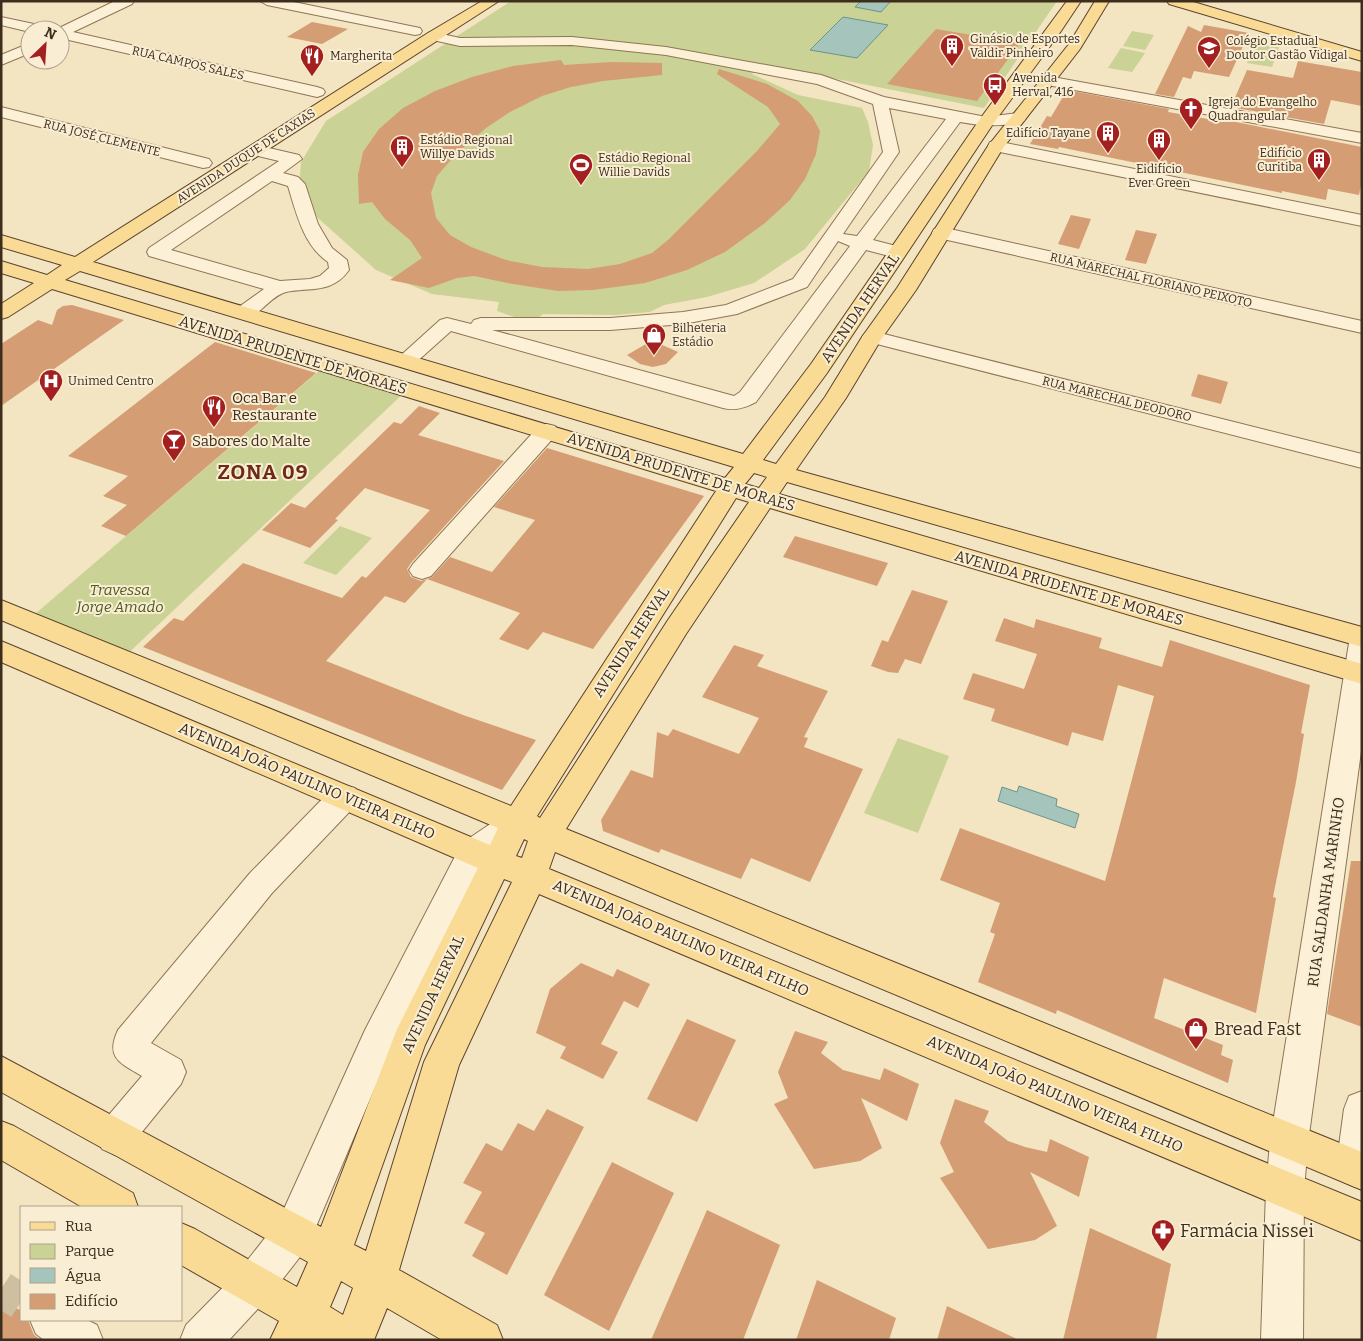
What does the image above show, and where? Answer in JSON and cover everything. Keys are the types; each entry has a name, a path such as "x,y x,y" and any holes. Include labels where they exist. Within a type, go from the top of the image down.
{"main road":[{"name":"AVENIDA DUQUE DE CAXIAS","path":"292,107 462,1"},
{"name":"AVENIDA DUQUE DE CAXIAS","path":"1,313 50,282 75,255 256,150 433,36 492,1"},
{"name":"AVENIDA HERVAL","path":"353,1340 377,1280 431,1092 442,1062 531,876 531,829 632,639 730,488 750,464 819,368 986,122 1074,1"},
{"name":"AVENIDA HERVAL","path":"298,1327 318,1288 409,1041 485,856 531,829 677,627 781,473 835,398 872,337 906,290 996,146 1075,46 1102,1"},
{"path":"1174,1 1362,57"},
{"path":"1218,1 1359,42"},
{"path":"1054,31 1075,46"},
{"path":"1341,51 1359,42"},
{"name":"AVENIDA DUQUE DE CAXIAS","path":"186,174 219,153"},
{"path":"934,199 953,216"},
{"name":"AVENIDA PRUDENTE DE MORAES","path":"1,240 54,256 75,255 243,313 750,464 1362,637"},
{"path":"12,276 54,256"},
{"name":"AVENIDA PRUDENTE DE MORAES","path":"12,276 50,282 764,498 1360,663"},
{"path":"862,304 906,290"},
{"path":"819,368 835,398"},
{"path":"1,609 1358,1169"},
{"path":"632,639 677,627"},
{"name":"AVENIDA JOÃO PAULINO VIEIRA FILHO","path":"1,651 531,876 1362,1222"},
{"path":"409,1041 431,1092"},
{"path":"1,1073 330,1253 482,1340"},
{"path":"11,1150 117,1206"},
{"path":"182,1244 253,1285 298,1327 344,1340"}],"street":[{"path":"70,28 127,1"},
{"path":"267,1 415,31"},
{"path":"1,21 20,25"},
{"name":"RUA CAMPOS SALES","path":"70,35 317,92"},
{"path":"433,36 460,42 572,41 666,50 821,80 880,101 986,122 1018,118"},
{"path":"1,61 20,52"},
{"path":"1047,81 1362,138"},
{"path":"406,361 447,324 610,324 683,318 730,310 800,283 891,152 880,101"},
{"name":"RUA JOSÉ CLEMENTE","path":"1,112 203,163"},
{"path":"447,324 731,403 740,402 748,398 956,116"},
{"path":"996,146 1362,221"},
{"path":"256,150 292,158 291,161 270,175 156,252 279,287 312,285 327,280 339,270 337,260 325,252 309,224 296,184 292,181 270,175"},
{"name":"RUA MARECHAL FLORIANO PEIXOTO","path":"941,233 1362,327"},
{"path":"832,236 898,252"},
{"path":"243,313 279,287"},
{"name":"RUA MARECHAL DEODORO","path":"872,337 1362,461"},
{"path":"422,570 547,431"},
{"name":"RUA SALDANHA MARINHO","path":"1282,1340 1285,1190 1289,1142 1360,663"},
{"path":"115,1136 168,1072 130,1050 130,1042 261,884 344,797"},
{"path":"201,1340 253,1285 293,1234 377,1042 485,856"},
{"path":"1358,1169 1362,1109"},
{"path":"52,1321 82,1340"}],"green space":[{"name":"Estádio Regional Willie Davids","path":"511,1 1057,1 984,108 761,64 752,74 798,95 862,108 868,122 873,145 869,171 805,249 754,283 707,297 664,305 650,312 615,315 543,314 532,323 497,311 499,302 432,294 376,270 318,218 299,190 301,162 326,121"},
{"path":"1132,31 1154,35 1145,50 1123,46"},
{"path":"1255,43 1279,47 1272,67 1247,63"},
{"path":"1121,48 1145,53 1132,72 1108,68"},
{"name":"Travessa Jorge Amado","path":"326,365 408,389 121,660 28,620"},
{"path":"340,526 372,538 336,575 303,563"},
{"path":"898,738 949,756 918,833 864,813"}],"water":[{"path":"861,1 891,1 881,12 855,7"},
{"path":"843,17 888,25 857,58 810,50"},
{"path":"1019,786 1057,799 1056,806 1079,814 1075,828 998,801 1002,787 1017,792"}],"building":[{"path":"312,22 348,29 322,44 287,37"},
{"path":"1204,25 1249,33 1229,77 1194,71 1191,79 1183,77 1174,97 1155,94 1188,26 1201,32"},
{"name":"Ginásio de Esportes Valdir Pinheiro","path":"936,29 1020,43 977,101 887,84"},
{"name":"Estádio Regional Willye Davids","path":"561,60 564,65 612,62 662,63 662,75 603,81 571,87 542,96 510,112 486,128 456,154 437,176 431,193 436,218 450,235 471,247 506,260 542,267 588,269 620,264 652,253 668,240 757,151 780,124 768,107 717,74 719,69 767,84 798,101 812,116 820,131 816,154 805,179 790,200 765,223 725,252 687,270 645,283 593,290 558,291 474,276 457,278 429,288 390,280 422,258 410,240 385,219 372,202 359,204 358,175 363,152 379,129 403,108 435,91 472,77 513,66"},
{"path":"1298,61 1362,72 1362,106 1331,100 1324,124 1231,107 1247,70 1293,78"},
{"path":"1067,90 1169,109 1168,112 1225,122 1226,120 1362,147 1362,180 1359,195 1328,189 1326,200 1282,191 1282,193 1059,147 1058,149 1030,144 1047,116 1051,117"},
{"path":"1071,215 1091,219 1079,249 1058,244"},
{"path":"1136,230 1157,234 1146,264 1125,260"},
{"path":"72,305 124,320 1,406 1,344 38,320 52,325 57,310 63,306"},
{"path":"215,342 316,373 126,536 101,526 127,505 103,496 128,476 68,456"},
{"name":"Bilheteria Estádio","path":"646,344 660,344 678,352 666,364 653,367 640,364 627,355"},
{"path":"1198,374 1228,382 1221,404 1191,396"},
{"path":"419,406 440,413 418,435 504,461 407,569 411,577 421,581 427,579 405,603 385,596 326,661 463,715 536,740 502,790 143,647 174,618 183,621 243,563 342,598 362,576 366,578 430,510 365,488 335,519 338,520 310,548 262,530 291,503 305,508 394,422 401,424"},
{"path":"547,448 704,496 593,649 543,632 528,650 499,639 520,613 427,579 432,577 450,557 492,572 535,520 494,507"},
{"path":"795,536 888,563 877,586 783,557"},
{"path":"912,590 948,601 921,664 905,659 898,673 888,672 871,666 882,640 888,642"},
{"path":"1004,618 1034,628 1036,619 1102,638 1099,648 1162,667 1170,640 1310,685 1301,733 1304,734 1296,782 1273,897 1276,898 1256,1013 1164,978 1154,1018 1223,1045 1221,1055 1233,1060 1228,1083 1057,1010 1056,1014 978,982 995,934 990,932 1000,903 940,880 960,828 1105,881 1154,696 1118,685 1103,741 1072,732 1068,746 991,721 995,709 963,699 973,673 1024,689 1037,654 995,641"},
{"path":"734,645 764,655 757,666 828,691 804,737 808,738 804,747 863,769 810,882 751,858 741,879 661,849 659,853 603,831 601,820 631,770 653,778 657,732 668,736 673,729 739,754 759,718 702,697"},
{"path":"1351,861 1362,861 1362,1027 1327,1014"},
{"path":"581,963 613,977 617,969 650,984 638,1008 624,1001 601,1044 618,1052 603,1079 560,1058 566,1047 536,1033 550,989"},
{"path":"687,1019 736,1040 697,1122 647,1099"},
{"path":"795,1031 828,1042 821,1053 843,1070 880,1080 884,1068 919,1084 907,1121 861,1098 882,1148 860,1161 814,1169 774,1104 788,1098 778,1072"},
{"path":"955,1099 989,1111 984,1122 1008,1141 1047,1152 1050,1139 1089,1157 1079,1197 1030,1172 1057,1226 1035,1240 988,1249 940,1178 954,1172 940,1143"},
{"path":"547,1109 584,1127 507,1275 472,1256 485,1233 464,1223 482,1192 463,1183 486,1143 502,1151 518,1123 534,1131"},
{"path":"612,1162 674,1193 609,1331 544,1295"},
{"path":"707,1210 780,1245 743,1340 651,1340"},
{"path":"1090,1228 1171,1264 1156,1340 1063,1340"},
{"path":"817,1280 896,1318 889,1340 796,1340"},
{"path":"1,1298 20,1310 20,1321 28,1321 34,1335 41,1340 1,1340"},
{"path":"947,1306 1019,1340 937,1340"}],"tunnel":[{"path":"1,1289 20,1301"}],"place":[{"name":"Ginásio de Esportes Valdir Pinheiro","path":"952,67"},
{"name":"Colégio Estadual Doutor Gastão Vidigal","path":"1209,69"},
{"name":"Margherita","path":"312,77"},
{"name":"Avenida Herval, 416","path":"995,106"},
{"name":"Igreja do Evangelho Quadrangular","path":"1191,130"},
{"name":"Edifício Tayane","path":"1108,154"},
{"name":"Eidifício Ever Green","path":"1159,161"},
{"name":"Estádio Regional Willye Davids","path":"402,168"},
{"name":"Edifício Curitiba","path":"1319,181"},
{"name":"Estádio Regional Willie Davids","path":"581,186"},
{"name":"Bilheteria Estádio","path":"654,356"},
{"name":"Unimed Centro","path":"51,402"},
{"name":"Oca Bar e Restaurante","path":"214,428"},
{"name":"Sabores do Malte","path":"174,462"},
{"name":"Bread Fast","path":"1196,1050"},
{"name":"Farmácia Nissei","path":"1163,1252"}],"district":[{"name":"ZONA 09","path":"263,472"}]}
